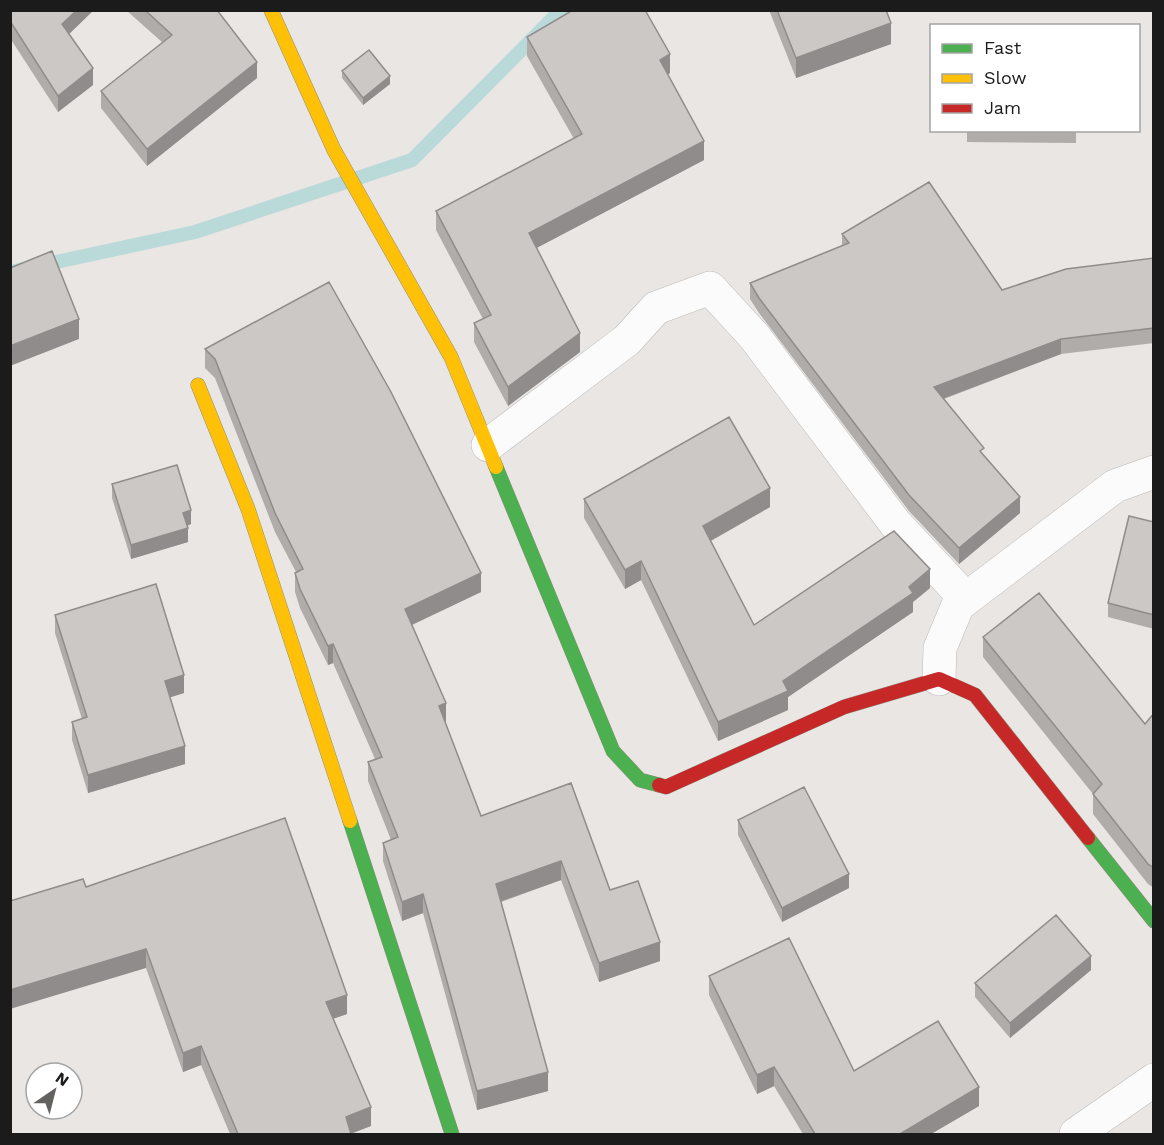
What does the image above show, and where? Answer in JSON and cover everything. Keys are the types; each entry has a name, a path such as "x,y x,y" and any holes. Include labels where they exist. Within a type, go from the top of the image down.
{"street":[{"path":"271,10 334,150 451,357 613,751 640,780 666,787 844,707 939,679 975,694 1154,921"},
{"path":"488,445 627,340 656,308 710,288 754,336 895,522 966,599"},
{"path":"198,385 248,509 452,1134"},
{"path":"939,679 940,648 958,605 1115,486 1154,472"},
{"path":"1076,1134 1154,1080"}],"building":[{"path":"12,10 77,10 62,24 93,68 58,96 10,21"},
{"path":"145,10 217,10 257,62 147,149 101,91 172,35"},
{"path":"573,10 645,10 670,54 660,60 704,141 529,233 580,333 508,387 474,323 491,315 436,211 582,134 527,37"},
{"path":"777,10 886,10 891,23 796,58"},
{"path":"369,50 390,76 363,98 342,71"},
{"path":"929,182 1002,290 1066,269 1154,258 1154,328 1061,339 934,387 984,448 980,451 1020,497 959,548 909,495 759,298 750,283 849,243 842,234"},
{"path":"52,251 79,319 10,346 10,268"},
{"path":"329,282 391,392 481,573 405,609 446,703 439,706 481,816 571,783 610,890 638,881 660,942 599,963 561,861 496,884 548,1072 477,1091 423,894 402,902 383,843 398,837 368,762 382,757 333,644 328,646 300,589 295,573 303,569 275,513 215,359 205,349"},
{"path":"729,417 770,488 703,526 754,625 894,531 930,569 909,587 913,593 783,681 788,691 718,722 641,561 625,570 584,499"},
{"path":"177,465 191,510 183,513 188,528 131,545 112,484"},
{"path":"1129,516 1154,522 1154,615 1108,603"},
{"path":"156,584 184,675 165,681 185,746 88,775 72,722 87,717 55,615"},
{"path":"1039,593 1145,724 1154,713 1154,868 1148,864 1093,794 1102,784 983,637"},
{"path":"804,787 849,874 782,908 738,820"},
{"path":"285,818 347,995 326,1002 371,1107 346,1117 351,1134 238,1134 201,1046 183,1053 146,949 10,990 10,901 83,879 86,887"},
{"path":"1056,915 1091,956 1010,1023 975,983"},
{"path":"789,938 854,1071 938,1021 979,1087 900,1134 815,1134 774,1067 757,1075 709,976"}],"waterway":[{"path":"10,272 195,232 412,160 561,10"}],"traffic: fast":[{"path":"496,467 613,751 640,780 659,785"},
{"path":"350,821 452,1134"},
{"path":"1088,838 1154,921"}],"traffic: slow":[{"path":"271,10 334,150 451,357 496,467"},
{"path":"198,385 248,509 350,821"}],"traffic: jam":[{"path":"659,785 666,787 844,707 939,679 975,695 1088,838"}]}
